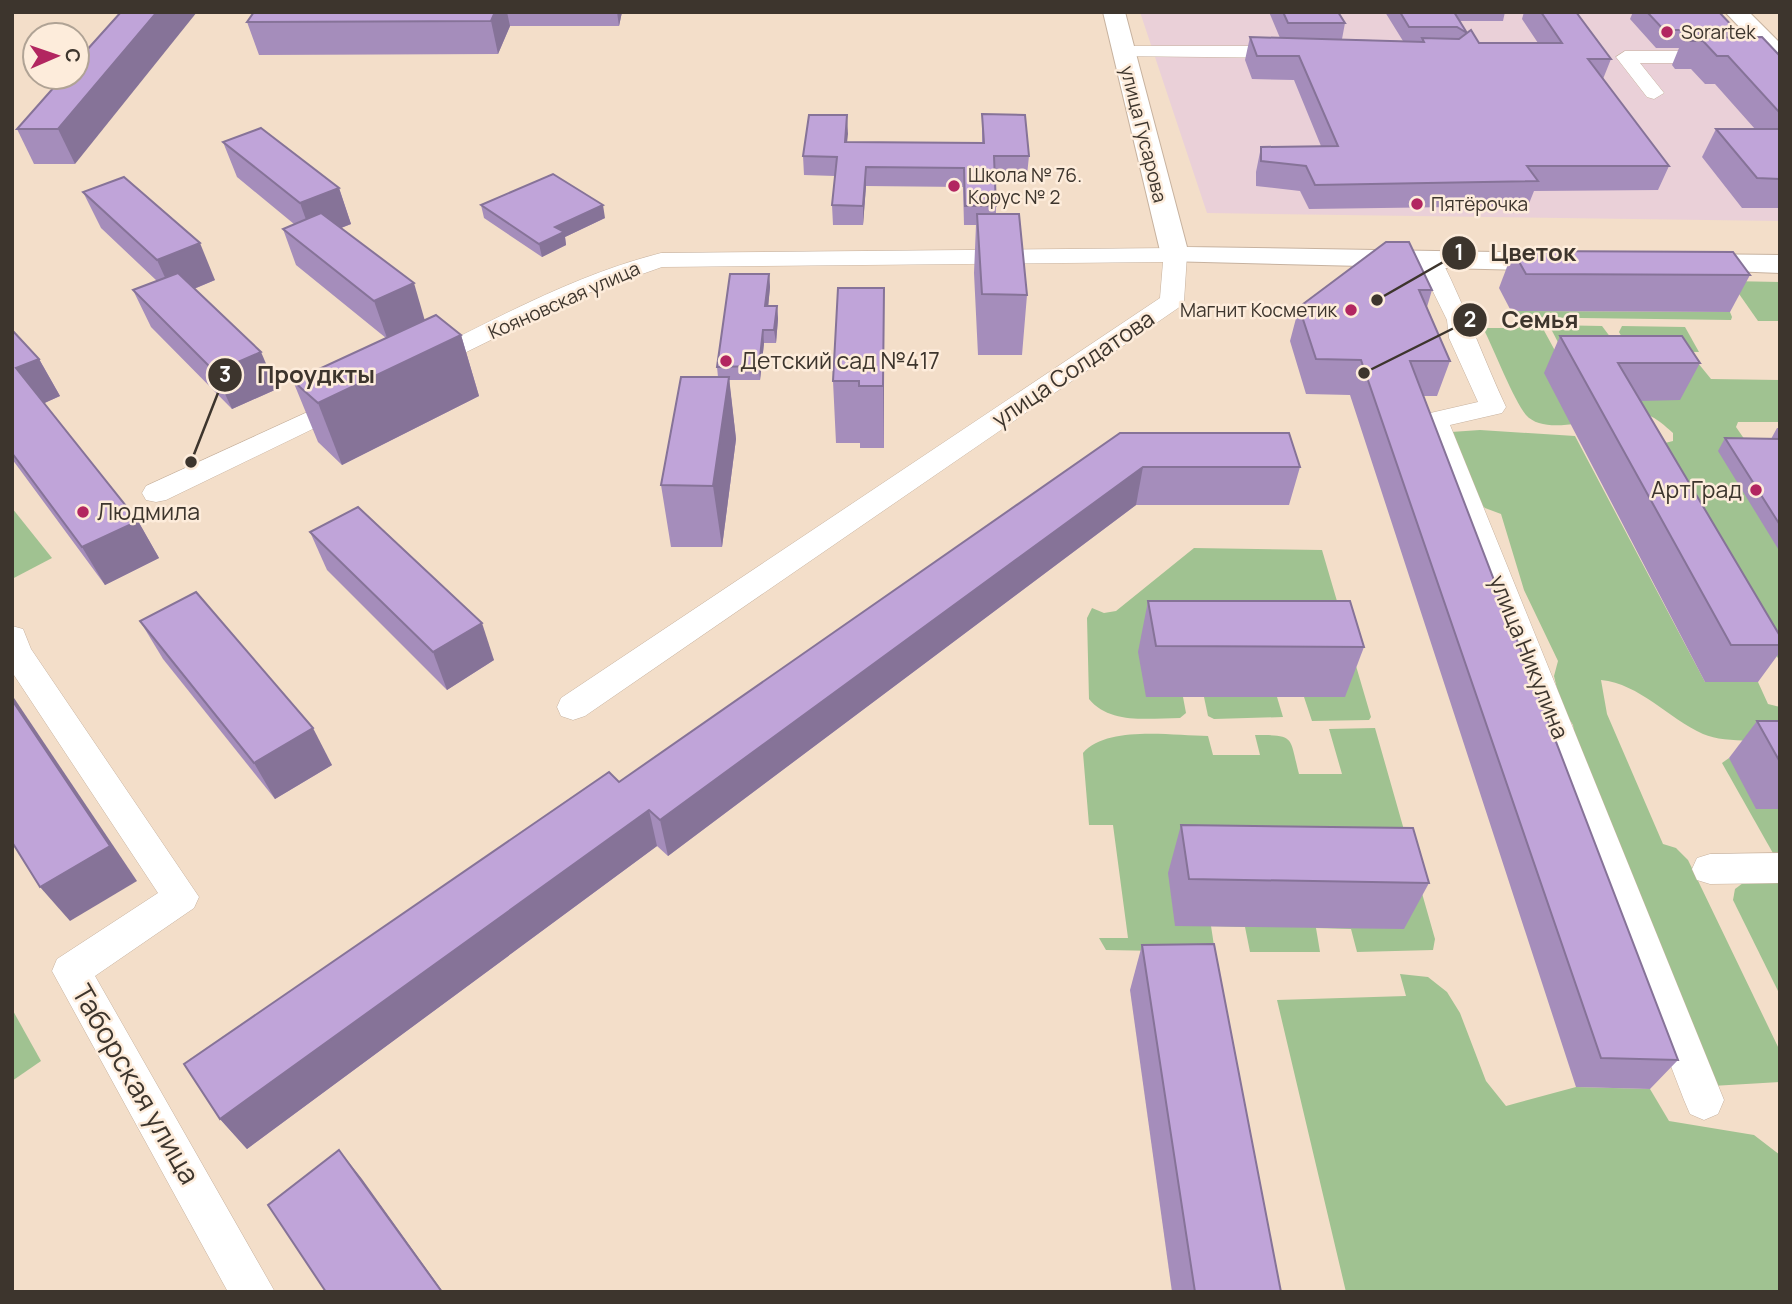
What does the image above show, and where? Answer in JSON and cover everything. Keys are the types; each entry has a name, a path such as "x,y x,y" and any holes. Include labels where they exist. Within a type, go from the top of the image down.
{"street":[{"name":"улица Гусарова","path":"1114,12 1175,255"},
{"path":"1736,12 1780,56"},
{"path":"1124,52 1304,52"},
{"path":"1654,93 1625,57 1780,56"},
{"path":"1175,255 1584,262"},
{"name":"Кояновская улица","path":"398,377 491,330 585,288 633,267 661,260 1175,255"},
{"name":"улица Солдатова","path":"573,707 926,470 1172,300 1175,255"},
{"name":"улица Никулина","path":"1430,261 1460,320 1461,338 1493,407 1435,419 1704,1100"},
{"path":"1664,263 1780,264"},
{"path":"156,493 373,389"},
{"name":"Таборская улица","path":"12,637 16,652 181,897 71,971 253,1292"},
{"path":"1710,869 1780,868"}],"shaded area":[{"path":"1140,12 1719,12 1780,77 1780,221 1207,213"}],"green space":[{"path":"1730,281 1780,282 1780,321 1758,321"},
{"path":"1511,311 1730,312 1732,317 1731,320 1514,317"},
{"path":"1518,325 1541,325 1559,358 1698,363 1711,379 1780,380 1780,422 1738,422 1736,427 1780,491 1780,662 1661,444 1673,441 1673,433 1658,420 1647,415 1634,414 1567,425 1551,425 1537,422 1526,415 1483,328 1519,328"},
{"path":"1549,325 1602,326 1614,342 1562,350"},
{"path":"1622,326 1685,327 1699,352 1639,351 1627,346 1619,332"},
{"path":"1480,430 1575,436 1705,682 1758,682 1768,704 1780,707 1780,740 1721,739 1690,727 1628,688 1601,680 1607,714 1663,844 1676,848 1688,860 1780,1051 1780,1082 1712,1086 1577,751 1573,725 1561,706 1554,676 1558,661 1524,590 1501,514 1485,508 1475,498 1451,432"},
{"path":"12,508 52,558 12,579"},
{"path":"1194,548 1322,550 1371,717 1369,720 1312,721 1304,697 1183,697 1186,713 1180,718 1156,719 1131,718 1108,713 1089,699 1087,618 1092,608 1104,613 1116,611"},
{"path":"1204,697 1277,697 1283,717 1214,719 1208,716"},
{"path":"1375,728 1435,939 1433,950 1357,952 1351,929 1316,928 1320,952 1250,952 1245,927 1211,926 1215,952 1106,950 1099,938 1128,938 1113,825 1089,825 1083,753 1094,744 1124,735 1159,734 1208,736 1213,755 1260,755 1255,735 1278,736 1289,740 1299,774 1342,774 1329,729"},
{"path":"1729,758 1780,809 1780,855 1774,855 1722,763"},
{"path":"1743,883 1780,883 1780,995 1733,900 1735,889"},
{"path":"1400,974 1428,977 1447,992 1460,1013 1486,1081 1506,1106 1576,1087 1650,1089 1669,1121 1754,1135 1780,1155 1780,1292 1346,1292 1277,1000 1406,996"},
{"path":"12,1009 41,1061 12,1081"}],"building":[{"path":"121,12 157,12 91,90 91,45"},
{"path":"254,12 495,12 491,21 247,22"},
{"path":"1283,12 1338,12 1345,23 1288,23"},
{"path":"1400,12 1454,12 1467,33 1457,27 1409,27"},
{"path":"1541,12 1576,12 1611,59 1588,59 1669,166 1527,166 1538,181 1315,185 1306,166 1261,161 1261,147 1338,146 1299,56 1257,56 1250,37 1424,42 1422,38 1459,39 1471,30 1479,43 1562,43"},
{"path":"1647,12 1719,12 1736,30 1664,30"},
{"path":"1762,37 1780,56 1780,113 1728,56 1717,56 1703,41 1687,41 1684,38"},
{"path":"51,91 90,91 58,129 17,129"},
{"path":"982,114 1025,115 1029,156 994,156 996,206 965,206 964,168 866,167 863,206 832,205 837,157 803,156 809,115 847,115 845,142 984,143"},
{"path":"261,128 339,188 300,203 223,142"},
{"path":"1716,129 1780,129 1780,179 1757,178"},
{"path":"553,174 603,205 555,227 564,232 539,244 481,205"},
{"path":"124,177 200,243 157,260 83,192"},
{"path":"321,213 414,283 374,301 283,229"},
{"path":"977,214 1019,214 1027,295 982,294"},
{"path":"1386,242 1409,242 1432,290 1419,290 1450,361 1410,361 1678,1060 1601,1058 1361,360 1316,359 1299,307"},
{"path":"1513,251 1733,252 1750,275 1526,274"},
{"path":"178,273 261,352 215,372 133,290"},
{"path":"730,274 769,274 765,306 777,306 774,330 763,330 759,366 717,367"},
{"path":"838,288 884,288 883,386 859,386 859,381 833,381"},
{"path":"436,315 461,335 318,403 293,381"},
{"path":"12,330 39,359 16,368 138,521 82,547 12,453"},
{"path":"1560,336 1682,336 1700,363 1618,363 1780,636 1780,645 1731,645"},
{"path":"681,377 729,377 713,486 661,485"},
{"path":"1120,433 1289,433 1300,467 1143,467 660,820 649,810 220,1119 184,1064 609,772 619,782"},
{"path":"1725,438 1780,439 1780,525"},
{"path":"358,507 482,623 433,652 310,532"},
{"path":"196,592 313,728 254,763 140,621"},
{"path":"1148,601 1350,601 1364,647 1156,646"},
{"path":"12,700 110,846 40,887 12,842"},
{"path":"1757,721 1780,721 1780,762"},
{"path":"1181,825 1413,828 1429,883 1189,879"},
{"path":"1214,944 1281,1292 1195,1292 1142,945"},
{"path":"339,1150 442,1292 326,1292 268,1205"}],"place":[{"name":"Sorartek","path":"1667,32"},
{"name":"Школа № 76. Корус № 2","path":"954,186"},
{"name":"Пятёрочка","path":"1417,204"},
{"name":"Цветок","path":"1377,300"},
{"name":"Магнит Косметик","path":"1351,310"},
{"name":"Детский сад №417","path":"726,361"},
{"name":"Семья","path":"1364,373"},
{"name":"Проудкты","path":"191,462"},
{"name":"АртГрад","path":"1756,490"},
{"name":"Людмила","path":"83,512"}]}
